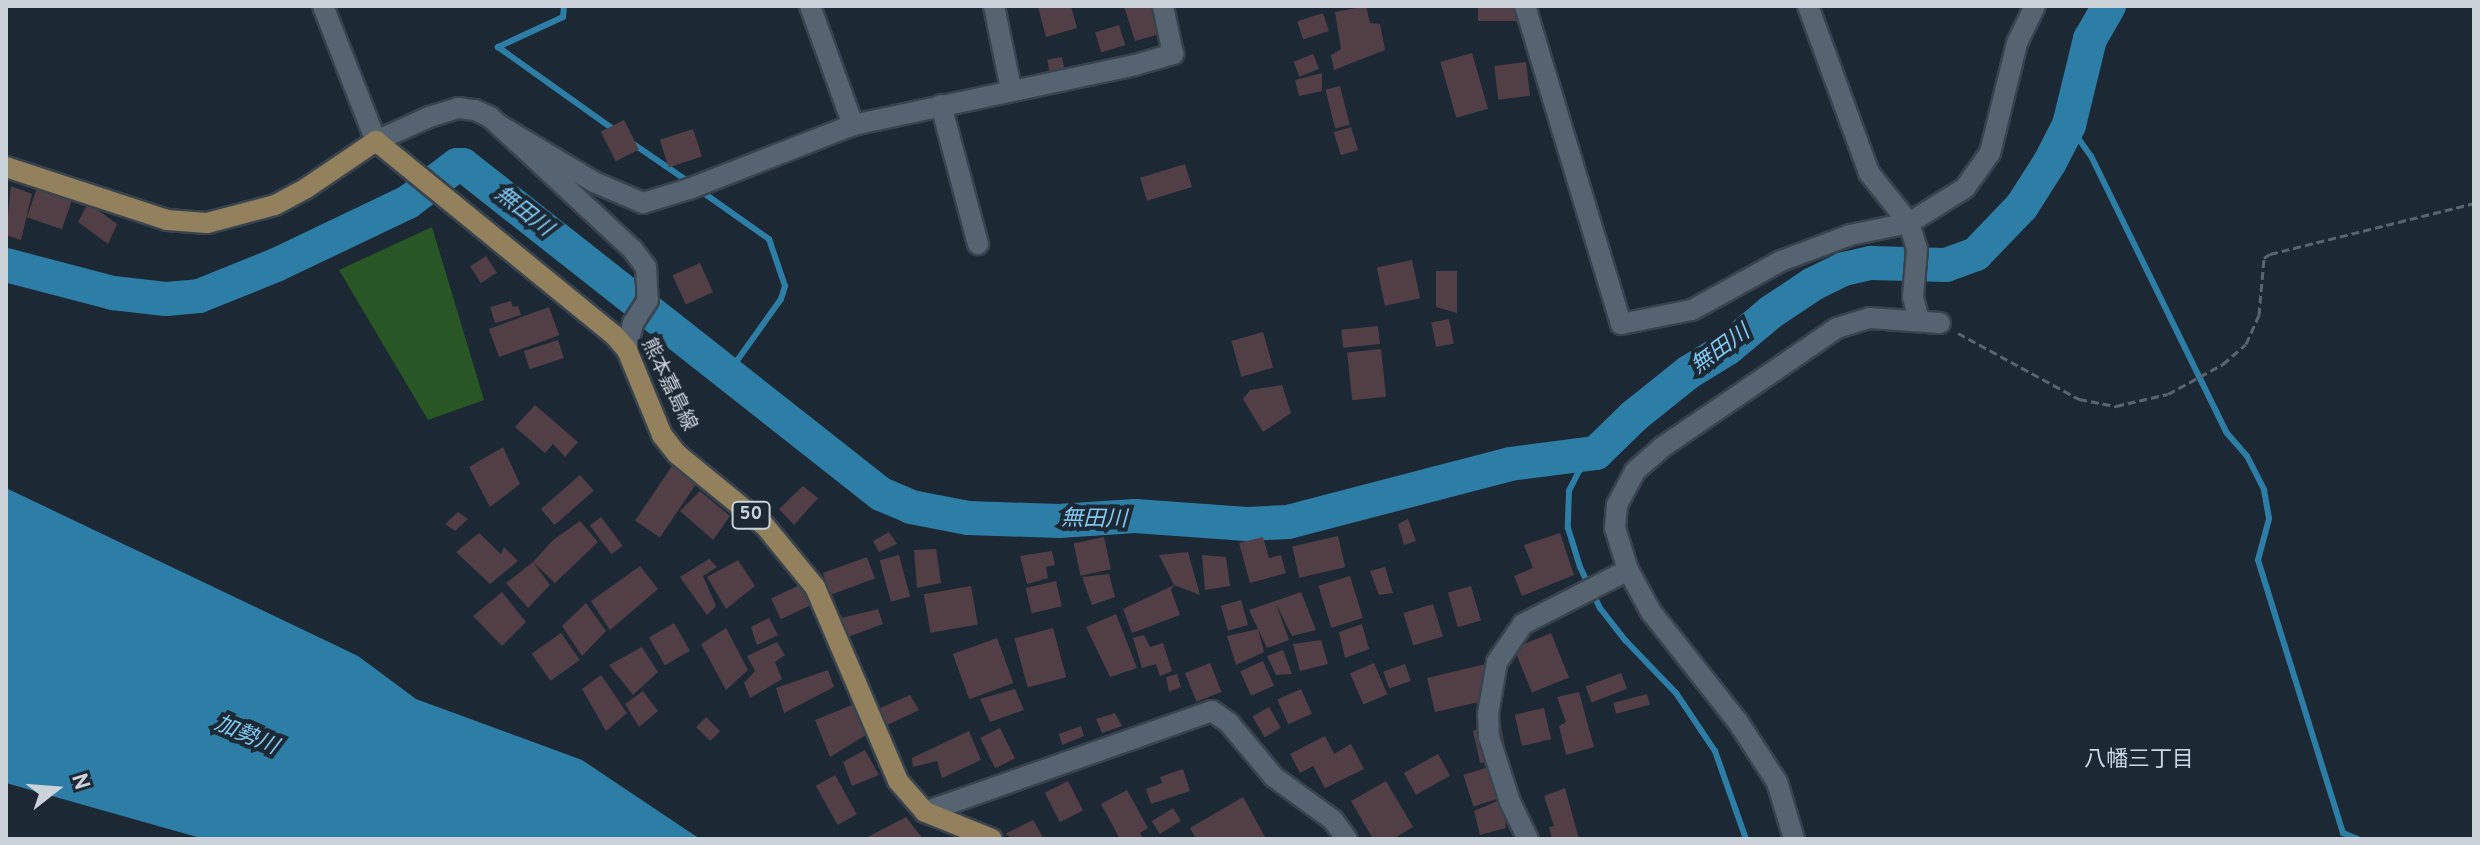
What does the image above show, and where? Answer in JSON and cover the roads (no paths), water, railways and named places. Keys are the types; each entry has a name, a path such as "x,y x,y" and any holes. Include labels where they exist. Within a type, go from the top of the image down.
{"main road":[{"name":"熊本嘉島線","path":"376,141 614,335 627,350 662,435 677,454 765,526 815,587 887,764 898,781 925,812 992,839"},
{"path":"6,167 167,220 207,223 275,205 305,189 376,141"}],"street":[{"path":"323,6 376,141 458,108 475,110 594,182 643,203 689,189 853,125 1135,65 1173,54 1163,6"},
{"path":"810,6 853,125"},
{"path":"994,6 1011,89"},
{"path":"1525,6 1621,324 1692,310 1781,261 1850,235 1912,232 1965,188 1990,153 2017,43 2035,6"},
{"path":"1808,6 1869,173 1912,232 1913,297 1918,316"},
{"path":"941,105 978,244"},
{"path":"499,125 624,240 646,267 648,300 633,323 627,350"},
{"path":"1794,839 1777,782 1738,722 1651,612 1628,570 1615,528 1617,505 1626,483 1652,456 1837,328 1870,318 1918,316 1940,323"},
{"path":"1528,839 1510,802 1489,737 1488,714 1497,662 1523,624 1628,570"},
{"path":"925,812 1212,711 1229,723 1274,777 1333,820 1347,839"}],"water":[{"name":"加勢川","path":"6,488 358,656 416,699 582,760 700,839 204,839 6,783"}],"waterway":[{"path":"564,6 563,17 498,47 617,132"},
{"name":"無田川","path":"6,265 113,293 166,299 199,296 276,265 408,202 457,165 463,165 881,494 911,507 968,518 1059,521 1135,516 1247,524 1288,522 1510,464 1596,453 1634,416 1689,372 1728,348 1771,312 1813,284 1844,269 1871,263 1946,265 1976,254 2022,206 2050,162 2069,125 2090,39 2109,6"},
{"path":"2069,125 2091,156 2226,432 2247,456 2264,490 2269,519 2258,560 2343,833 2358,839"},
{"path":"632,143 689,182"},
{"path":"698,189 769,239 785,286 781,299 729,372"},
{"path":"1596,453 1579,471 1569,491 1568,528 1580,567 1600,608 1625,640 1676,693 1715,751 1746,839"}],"district":[{"name":"八幡三丁目","path":"2139,761"}]}
